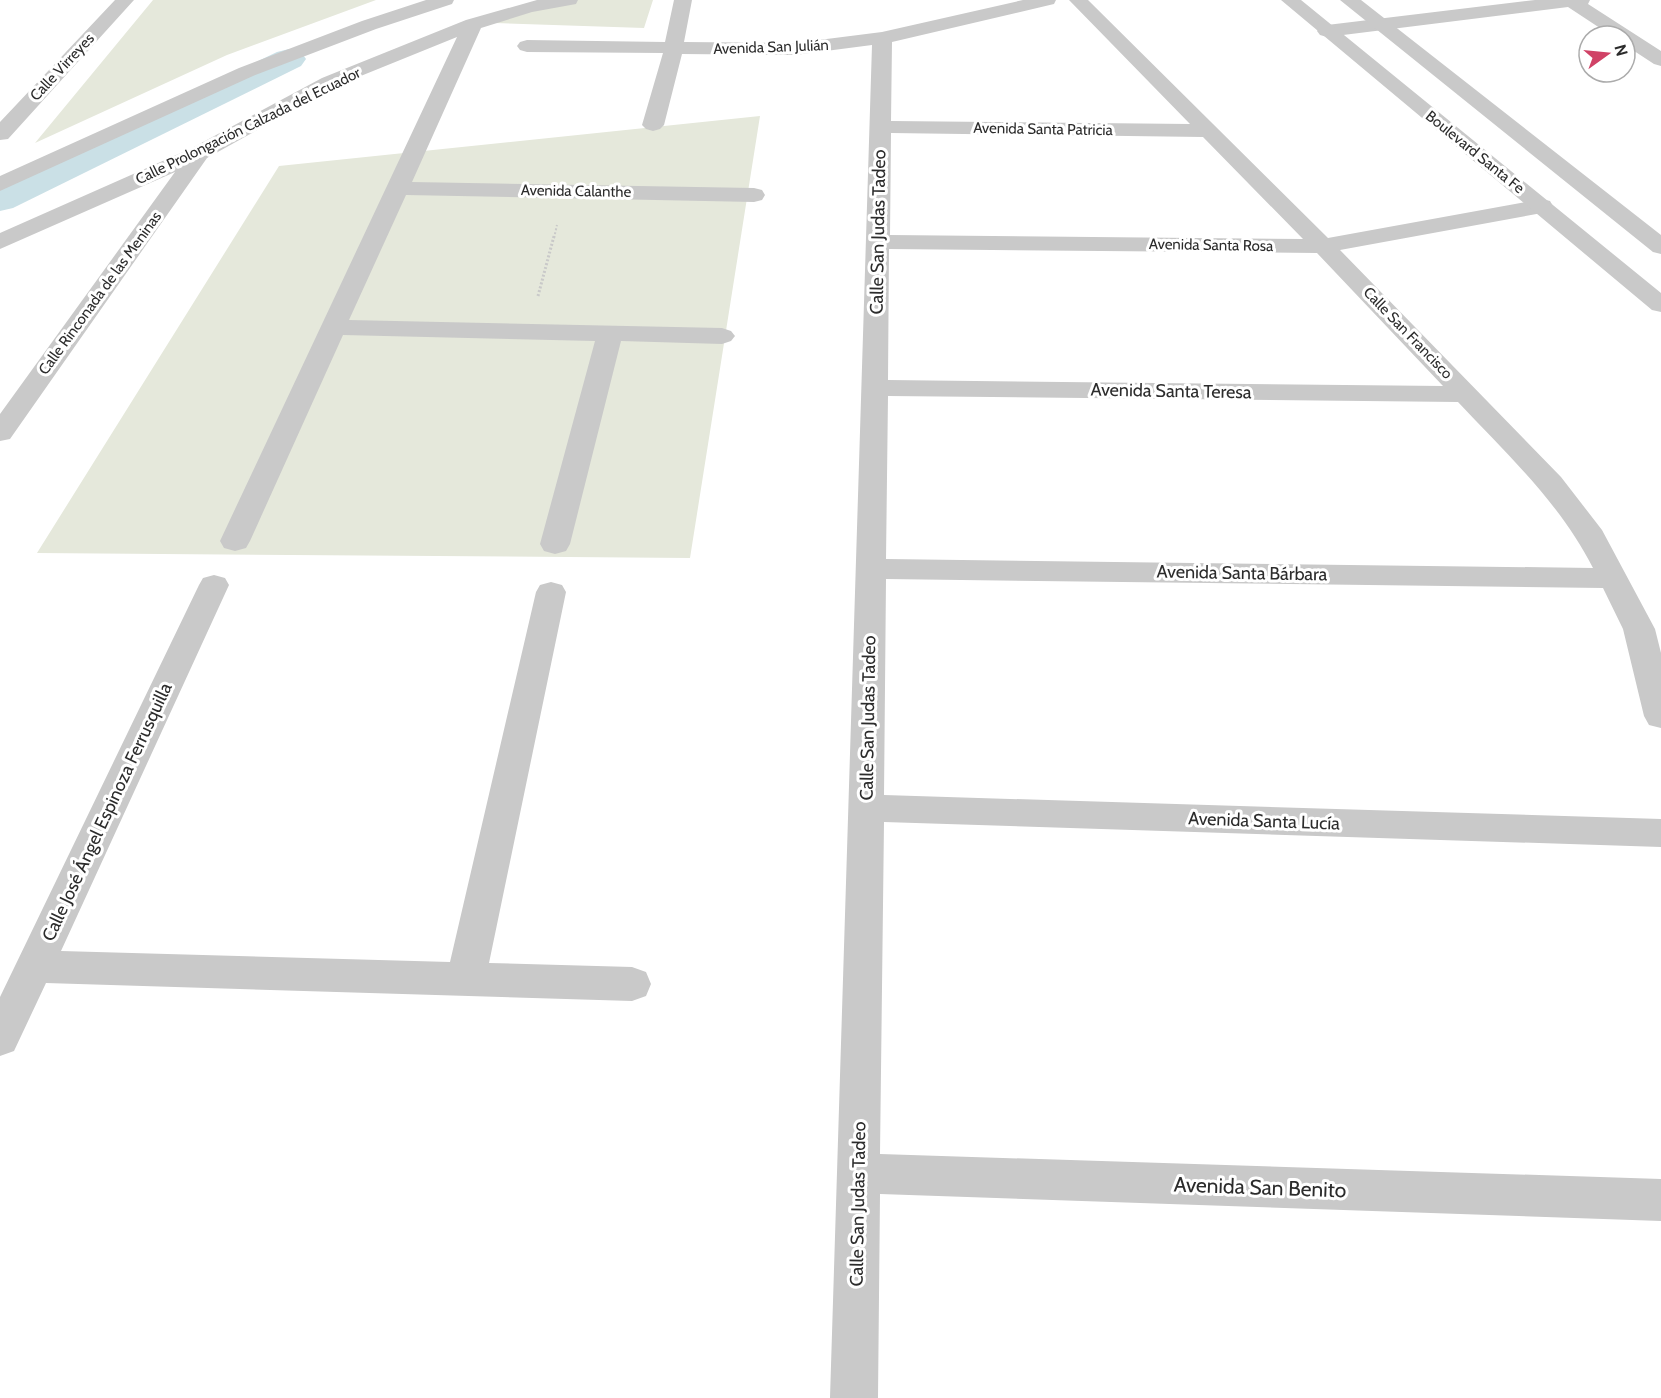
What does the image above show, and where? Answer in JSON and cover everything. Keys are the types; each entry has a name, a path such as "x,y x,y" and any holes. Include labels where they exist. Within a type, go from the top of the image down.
{"street":[{"name":"Calle Virreyes","path":"0,134 125,0"},
{"path":"0,183 246,72 369,25 445,0"},
{"name":"Calle Prolongación Calzada del Ecuador","path":"0,242 200,153 328,82 473,24 529,7 569,0"},
{"path":"653,125 683,0"},
{"name":"Avenida San Julián","path":"527,46 795,49 882,38 1047,0"},
{"name":"Calle San Francisco","path":"1078,0 1323,246 1551,483 1593,537 1639,629 1661,716"},
{"name":"Boulevard Santa Fe","path":"1290,0 1661,305"},
{"path":"1348,0 1661,247"},
{"path":"1327,31 1574,1 1608,24"},
{"path":"235,541 473,24"},
{"name":"Calle San Judas Tadeo","path":"854,1398 882,38"},
{"path":"1637,44 1661,60"},
{"name":"Avenida Santa Patricia","path":"880,127 1206,131"},
{"name":"Calle Rinconada de las Meninas","path":"0,434 200,153"},
{"name":"Avenida Calanthe","path":"399,188 754,195"},
{"name":"Avenida Santa Rosa","path":"878,242 1323,246 1542,206"},
{"path":"334,327 722,336"},
{"path":"555,544 610,333"},
{"name":"Avenida Santa Teresa","path":"875,388 1467,394"},
{"name":"Avenida Santa Bárbara","path":"871,569 1614,578"},
{"name":"Calle José Ángel Espinoza Ferrusquilla","path":"0,1039 214,585"},
{"path":"466,979 551,592"},
{"name":"Avenida Santa Lucía","path":"866,808 1661,833"},
{"path":"34,966 632,984"},
{"name":"Avenida San Benito","path":"859,1173 1661,1200"}],"path":[{"path":"528,332 566,191"}],"shaded area":[{"path":"153,0 376,0 227,55 35,143"},
{"path":"546,0 653,0 644,28 495,23"},
{"path":"760,116 690,558 37,553 279,166"}],"waterway":[{"path":"0,200 289,59"}]}
